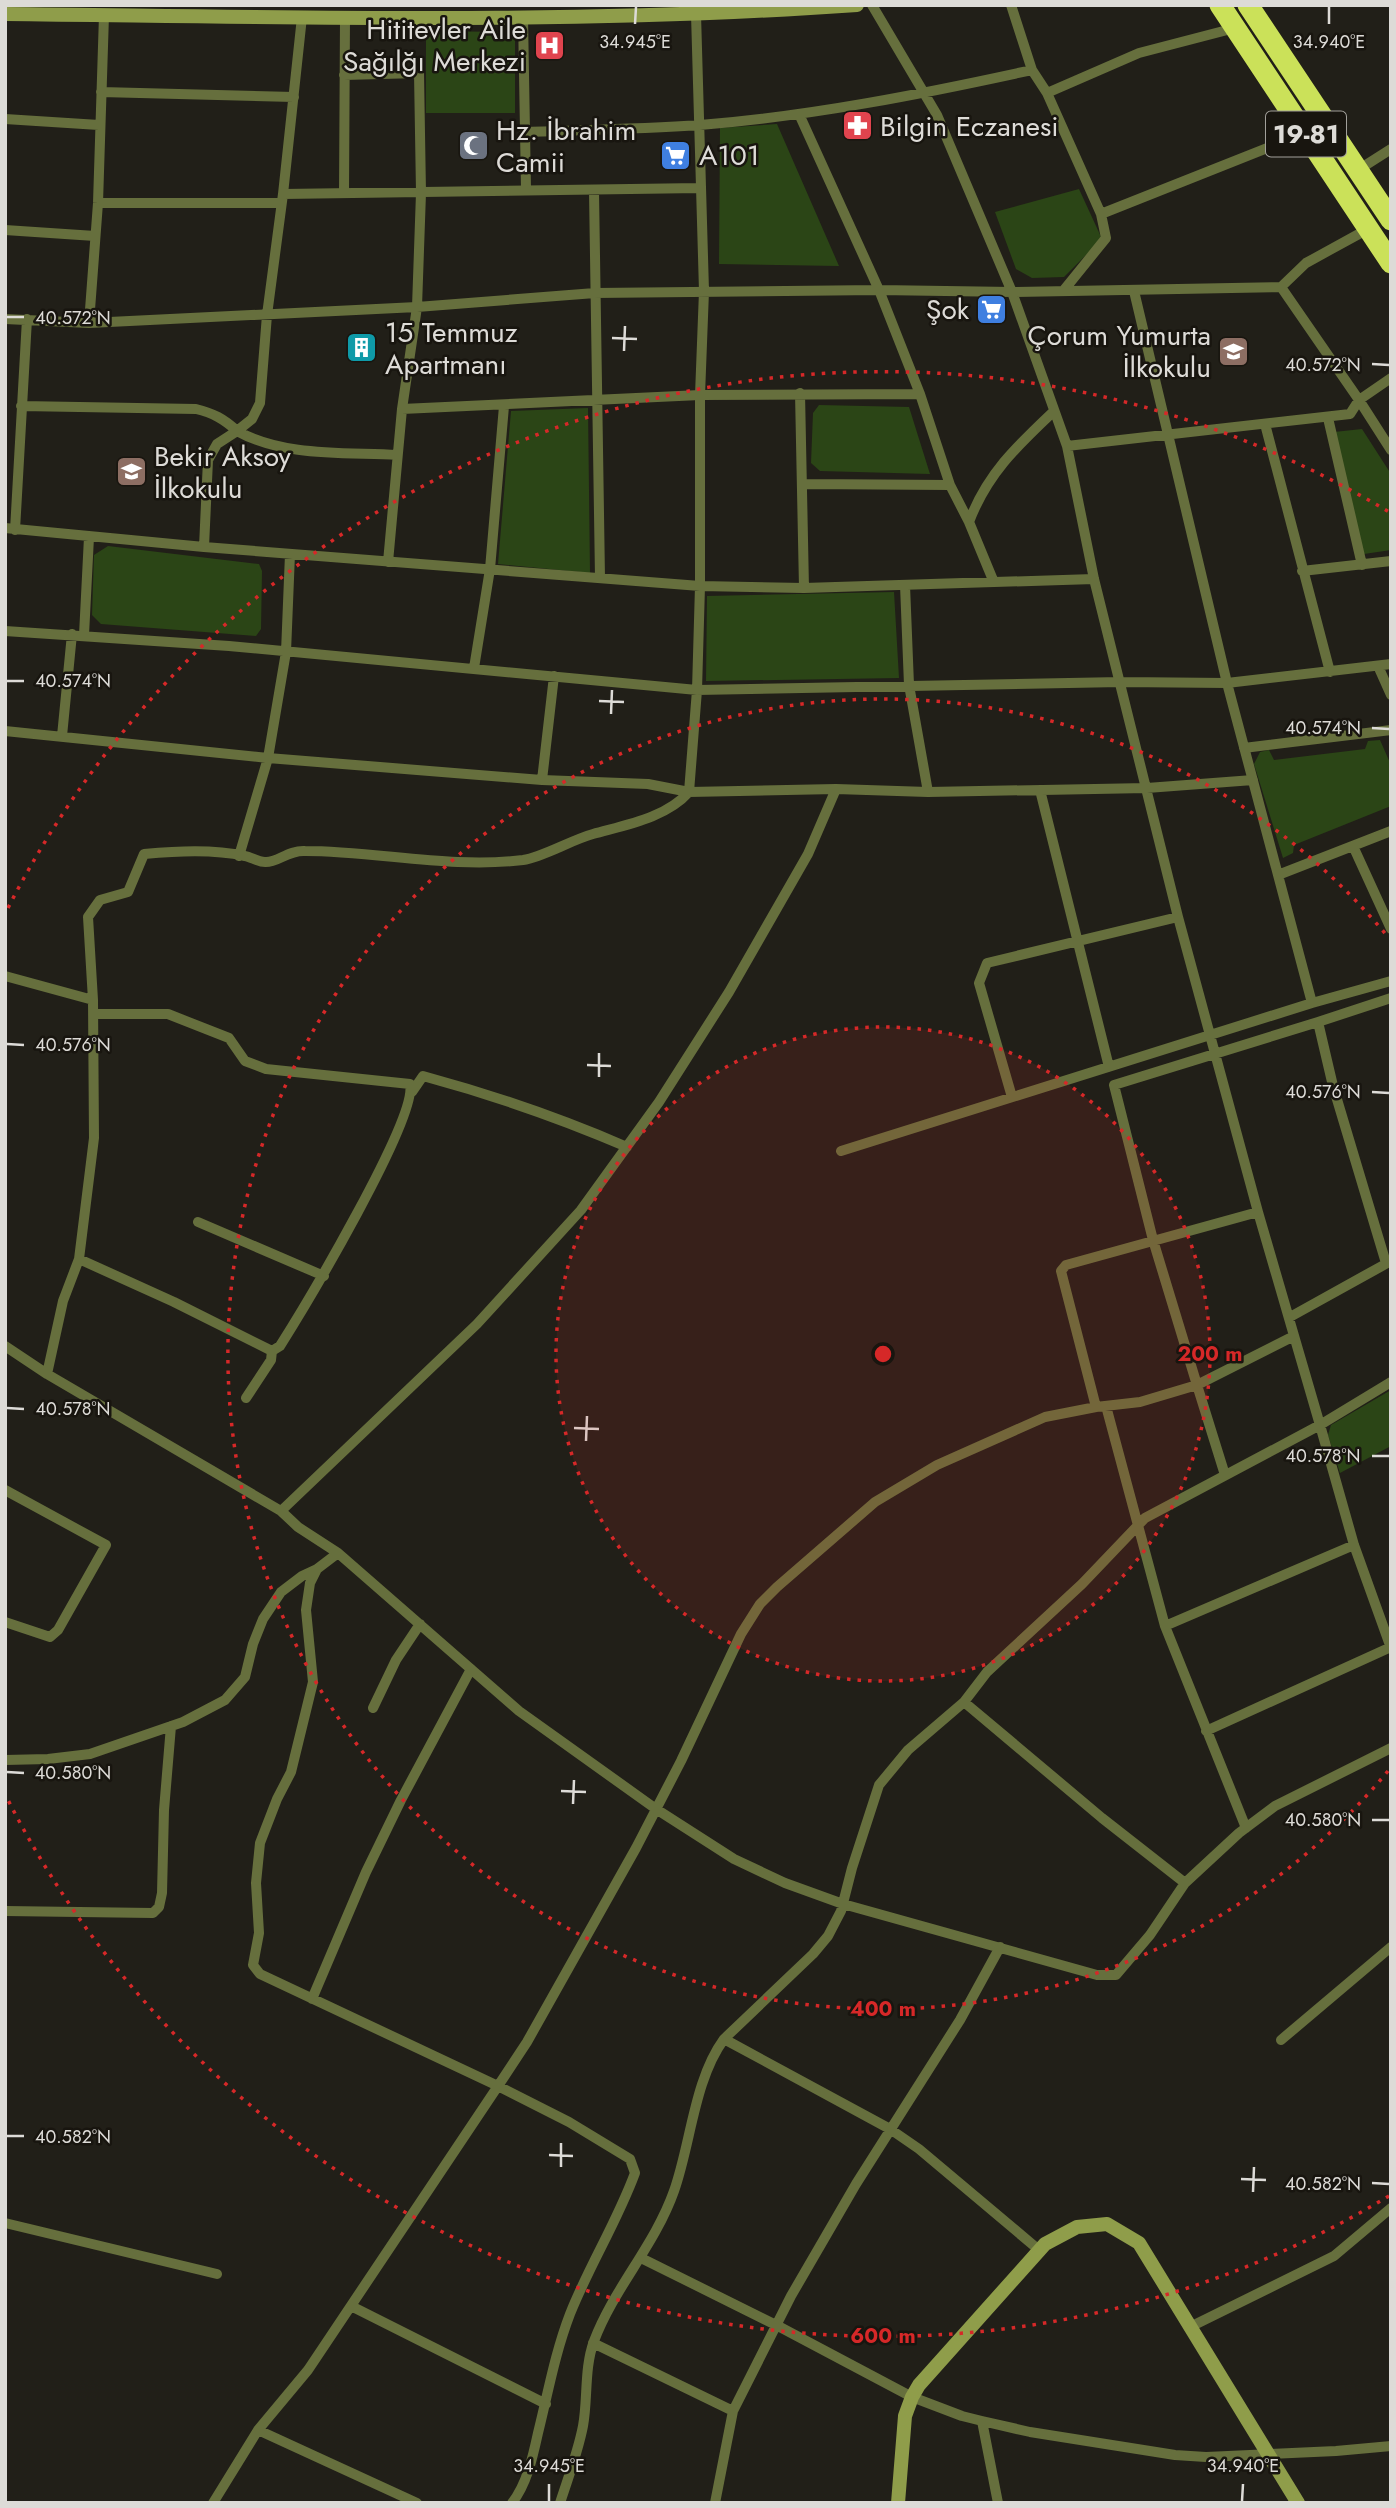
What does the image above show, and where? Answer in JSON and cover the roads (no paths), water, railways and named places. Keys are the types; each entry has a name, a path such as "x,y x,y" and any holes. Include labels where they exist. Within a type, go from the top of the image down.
{"highway":[{"name":"19-81","path":"1220,5 1391,263"},
{"name":"19-81","path":"1248,5 1391,220"}],"street":[{"path":"5,14 523,17 696,14 857,5"},
{"path":"872,5 937,115 1012,292 1067,446 1094,579 1178,917 1258,1212 1354,1545 1391,1647 1206,1731"},
{"path":"1011,5 1032,70 1047,93 1101,214 1106,237 1064,290"},
{"path":"47,1374 64,1301 79,1259 94,1138 93,1000 88,917 100,900 128,892 144,854 184,850 239,856 241,854 264,862 275,860 288,852 301,850 362,852 486,863 527,860 591,835 621,828 678,805 689,793 697,690 700,395 704,291 696,14"},
{"path":"89,323 98,203 104,15"},
{"path":"204,547 208,460 217,443 252,419 260,403 267,315 302,17"},
{"path":"523,17 526,189"},
{"path":"344,193 345,18"},
{"path":"1047,93 1139,53 1235,28"},
{"path":"524,132 700,125 799,114 923,93 1032,70"},
{"path":"344,75 419,73 421,192 417,307 402,410 388,562"},
{"path":"101,92 294,97"},
{"path":"799,114 879,290 920,394 950,485 993,580"},
{"path":"5,119 99,125"},
{"path":"1101,214 1305,133"},
{"path":"1358,170 1391,149"},
{"path":"98,203 282,198 344,193 700,188"},
{"path":"594,191 600,578"},
{"path":"5,319 89,323 417,307 595,293 1280,288 1306,263 1368,229"},
{"path":"5,230 95,236"},
{"path":"1280,288 1391,450"},
{"path":"1134,291 1227,683 1312,1003"},
{"path":"27,319 10,529 700,586 804,587 1094,579"},
{"path":"1067,446 1350,414 1359,400 1391,378"},
{"path":"800,393 804,587"},
{"path":"402,410 700,395 920,394"},
{"path":"21,406 196,410 217,415 237,430 260,441 299,450 397,456"},
{"path":"474,668 490,569 504,406"},
{"path":"969,522 978,497 1009,455 1053,412"},
{"path":"1328,418 1362,565"},
{"path":"1265,424 1330,672"},
{"path":"803,484 950,485"},
{"path":"62,736 78,635 89,537"},
{"path":"239,856 268,758 286,652 290,554"},
{"path":"1302,571 1391,561"},
{"path":"905,585 909,685 928,792"},
{"path":"5,631 474,668 697,690 1121,682 1227,683 1391,664"},
{"path":"1378,666 1391,695"},
{"path":"542,780 554,676"},
{"path":"1244,748 1391,730"},
{"path":"5,731 268,758 542,780 648,784 689,793 836,789 928,792 1147,788 1253,780"},
{"path":"281,1511 477,1324 581,1210 659,1102 775,915 808,854 836,789"},
{"path":"1040,790 1109,1067"},
{"path":"1278,875 1391,831"},
{"path":"1353,846 1391,929"},
{"path":"1012,1097 979,982 987,963 1178,917"},
{"path":"5,976 93,1000"},
{"path":"841,1151 1312,1003 1391,981"},
{"path":"1225,1475 1153,1240 1114,1084 1391,998"},
{"path":"93,1014 168,1014 229,1038 245,1062 267,1069 410,1084 412,1092"},
{"path":"1290,1317 1389,1262 1333,1086 1318,1022"},
{"path":"272,1351 280,1346 324,1276 401,1125 412,1092 422,1076 486,1093 568,1121 627,1147"},
{"path":"1246,1828 1165,1626 1061,1270 1066,1265 1258,1212"},
{"path":"198,1222 324,1276"},
{"path":"79,1259 272,1351"},
{"path":"213,2503 258,2430 308,2370 527,2042 656,1809 741,1634 760,1604 800,1565 875,1502 937,1465 1045,1417 1101,1406 1140,1402 1197,1385 1294,1336"},
{"path":"5,1346 47,1374 281,1511 298,1527 338,1553 519,1711 656,1809 734,1858 785,1883 843,1904 1097,1975 1116,1975 1150,1934 1185,1883 1246,1828 1275,1807 1391,1748"},
{"path":"246,1398 271,1360 272,1351"},
{"path":"560,2503 583,2426 593,2343 668,2208 679,2178 706,2074 724,2039 813,1954 828,1936 843,1904 879,1785 908,1750 964,1702 987,1672 1082,1584 1137,1524 1320,1425 1391,1382"},
{"path":"5,1490 106,1545 58,1630 50,1637 5,1622"},
{"path":"1165,1626 1354,1545"},
{"path":"5,1760 90,1754 171,1726 225,1700 245,1677 253,1644 263,1619 281,1592 338,1553"},
{"path":"317,1569 310,1583 306,1610 313,1682 291,1772 260,1843 256,1883 259,1933 253,1965 260,1974 569,2122 630,2159 634,2166 635,2173 630,2187 570,2315 554,2361 531,2461 518,2496 512,2503"},
{"path":"373,1708 396,1660 420,1624"},
{"path":"313,1999 366,1872 471,1669"},
{"path":"964,1702 1102,1818 1185,1883"},
{"path":"5,1911 153,1913 159,1907 171,1726"},
{"path":"715,2503 733,2411 791,2296 856,2184 960,2020 1000,1947"},
{"path":"1282,2040 1391,1947"},
{"path":"724,2039 890,2129 919,2149 1039,2250"},
{"path":"1190,2327 1334,2256 1391,2208"},
{"path":"5,2223 217,2274"},
{"path":"898,2503 905,2416 919,2385 1045,2244 1077,2227 1107,2224 1139,2243 1298,2503"},
{"path":"641,2258 912,2397 962,2416 1175,2455 1268,2454 1391,2446"},
{"path":"351,2305 546,2404"},
{"path":"593,2343 733,2411"},
{"path":"982,2421 998,2503"},
{"path":"258,2430 417,2503"}],"place":[{"name":"Hititevler Aile Sağılğı Merkezi","path":"549,45"},
{"name":"Bilgin Eczanesi","path":"857,126"},
{"name":"Hz. İbrahim Camii","path":"473,146"},
{"name":"A101","path":"676,155"},
{"name":"Şok","path":"992,309"},
{"name":"15 Temmuz Apartmanı","path":"362,348"},
{"name":"Çorum Yumurta İlkokulu","path":"1234,351"},
{"name":"Bekir Aksoy İlkokulu","path":"131,472"}]}
